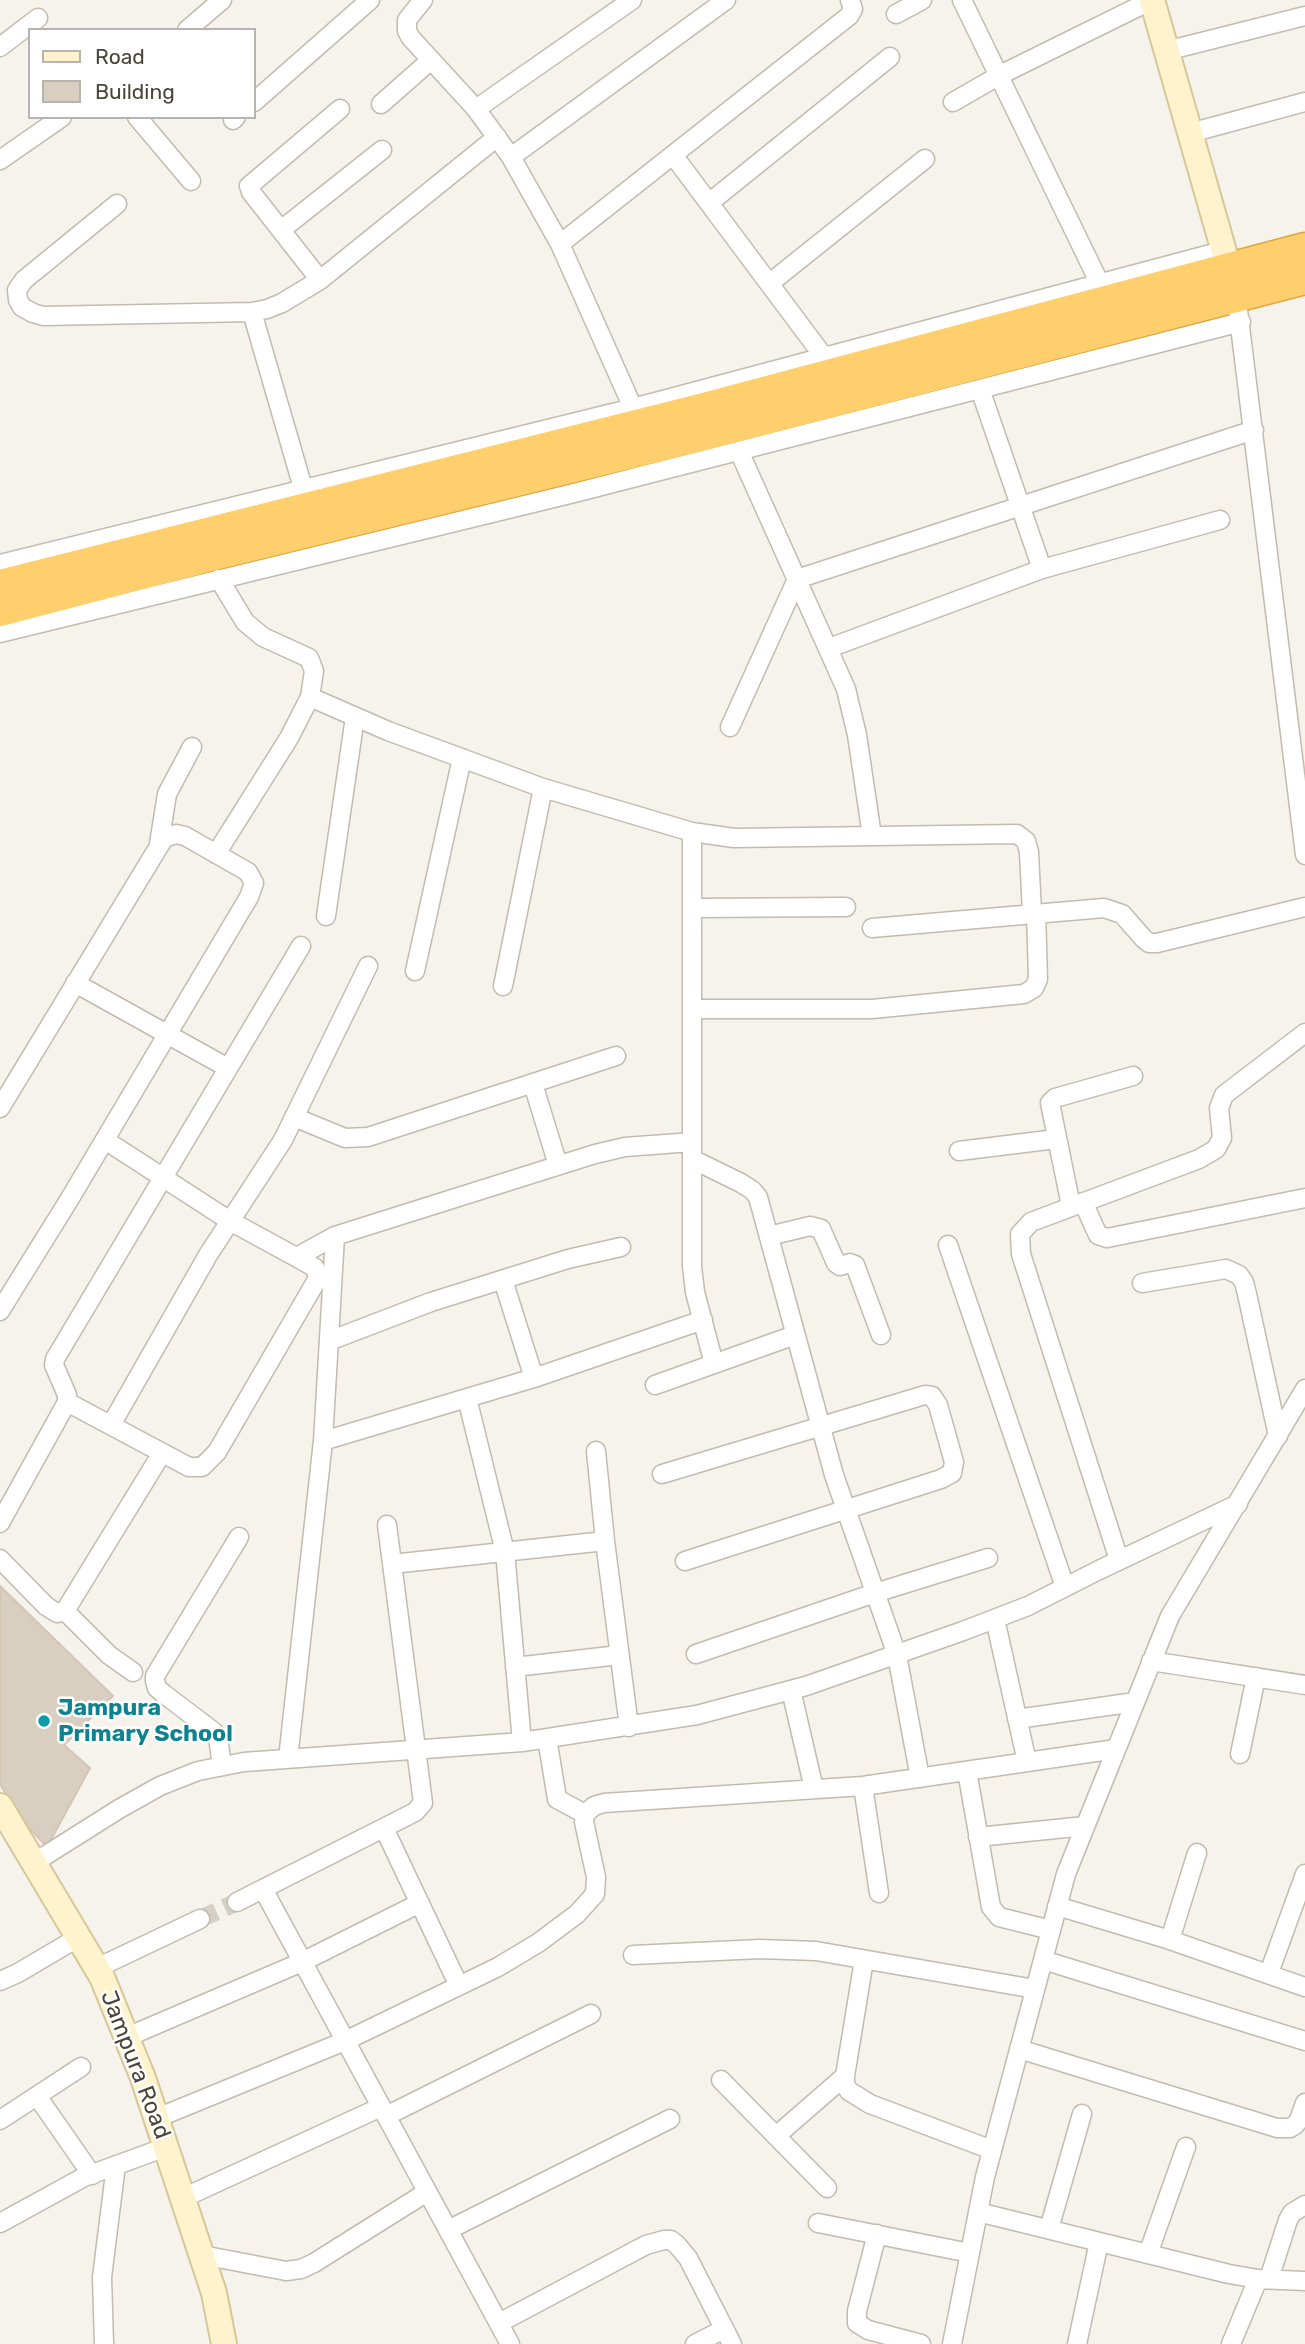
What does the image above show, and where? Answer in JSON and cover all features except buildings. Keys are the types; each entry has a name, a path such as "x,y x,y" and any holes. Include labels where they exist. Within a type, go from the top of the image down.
{"highway":[{"path":"0,610 222,552 697,436 1232,285 1305,249"},
{"path":"0,586 700,410 1232,285 1305,278"}],"street":[{"path":"189,28 222,0"},
{"path":"256,100 370,0"},
{"path":"423,0 410,15 406,25 411,38 476,109 511,156 560,244 633,408"},
{"path":"476,109 632,0"},
{"path":"511,156 726,0"},
{"path":"560,244 849,16 853,9 849,0"},
{"path":"896,14 922,0"},
{"path":"962,0 1100,284"},
{"path":"953,102 1000,75 1152,0 1232,285 1254,430 1305,855"},
{"path":"0,47 39,16"},
{"path":"1166,51 1305,16"},
{"path":"709,203 890,57"},
{"path":"381,104 431,60"},
{"path":"1189,133 1305,102"},
{"path":"320,280 249,189 250,183 340,108"},
{"path":"0,159 59,119"},
{"path":"139,119 191,181"},
{"path":"117,204 24,280 17,290 22,307 44,316 252,312 282,303 320,280 497,137"},
{"path":"281,230 382,150"},
{"path":"673,155 824,357"},
{"path":"770,283 925,159"},
{"path":"0,564 633,408 1100,284 1232,285"},
{"path":"0,633 980,389 1232,285"},
{"path":"252,312 303,488"},
{"path":"980,389 1042,569"},
{"path":"730,727 797,579 1254,430"},
{"path":"739,451 846,688 857,734 872,836"},
{"path":"829,649 1042,569 1220,520"},
{"path":"216,854 289,738 310,697 314,671 313,664 302,654 253,630 235,609 219,579"},
{"path":"310,697 355,717 542,788 692,832 734,838 1017,834 1026,841 1038,979 1034,988 1024,994 872,1009 692,1009"},
{"path":"326,916 355,717"},
{"path":"159,844 167,794 192,747"},
{"path":"415,971 462,758"},
{"path":"503,986 542,788"},
{"path":"692,832 692,1266 695,1292 714,1364"},
{"path":"0,1108 159,844 169,835 185,836 253,877 253,889 105,1140 0,1311"},
{"path":"692,908 846,907"},
{"path":"872,928 1104,908 1114,910 1129,919 1149,943 1305,907"},
{"path":"0,1523 67,1402 67,1395 54,1365 55,1359 301,946"},
{"path":"111,1425 208,1255 283,1140 368,967"},
{"path":"75,983 228,1068"},
{"path":"1119,1560 1021,1254 1020,1234 1031,1222 1199,1159 1216,1149 1222,1138 1219,1108 1224,1095 1305,1033"},
{"path":"295,1116 345,1138 368,1137 616,1056"},
{"path":"1133,1076 1055,1098 1050,1104 1056,1139 1077,1204 1098,1235 1107,1238 1305,1198"},
{"path":"533,1084 558,1166"},
{"path":"959,1151 1056,1139"},
{"path":"67,1402 196,1469 208,1463 217,1452 316,1286 318,1278 315,1268 230,1221 105,1140"},
{"path":"297,1257 335,1237 625,1147 692,1150 752,1190 758,1198 846,1508 897,1655 920,1778"},
{"path":"769,1236 810,1226 821,1228 837,1265 856,1265 881,1335"},
{"path":"288,1759 323,1441 335,1237"},
{"path":"948,1245 1065,1587"},
{"path":"329,1341 431,1302 568,1259 621,1247"},
{"path":"1142,1283 1226,1269 1239,1275 1247,1294 1278,1436"},
{"path":"503,1280 534,1378"},
{"path":"323,1441 534,1378 703,1320"},
{"path":"655,1385 795,1335"},
{"path":"952,2344 992,2150 1066,1874 1170,1616 1305,1389"},
{"path":"662,1474 925,1395 932,1396 938,1405 954,1462 952,1473 941,1479 685,1561"},
{"path":"467,1398 505,1552 522,1742"},
{"path":"596,1451 604,1541 629,1727"},
{"path":"0,1559 46,1606 57,1613 65,1611 162,1453"},
{"path":"35,1862 160,1786 198,1771 288,1759 522,1742 697,1715 791,1690 897,1655 1028,1606 1238,1504"},
{"path":"237,1902 415,1812 422,1803 387,1525"},
{"path":"222,1766 218,1737 157,1688 155,1676 239,1537"},
{"path":"392,1564 604,1541"},
{"path":"696,1654 988,1558"},
{"path":"65,1611 109,1655 133,1672"},
{"path":"995,1619 1027,1762"},
{"path":"515,1667 619,1655"},
{"path":"1152,1661 1305,1685"},
{"path":"1240,1754 1256,1677"},
{"path":"791,1690 814,1789"},
{"path":"1017,1719 1135,1702"},
{"path":"547,1738 557,1799 585,1814"},
{"path":"157,2118 345,2041 519,1956 577,1914 589,1903 597,1887 584,1822 585,1814 594,1806 604,1803 863,1786 1116,1749"},
{"path":"967,1771 988,1898 994,1912 1010,1921 1051,1930"},
{"path":"863,1786 880,1893"},
{"name":"Jampura Road","path":"0,1806 97,1968 127,2037 202,2255 214,2293 224,2344"},
{"path":"978,1836 1085,1826"},
{"path":"384,1828 459,1986"},
{"path":"1170,1940 1196,1853"},
{"path":"1269,1973 1305,1874"},
{"path":"263,1889 510,2344"},
{"path":"127,2037 302,1962 420,1903"},
{"path":"1058,1906 1170,1940 1305,1987"},
{"path":"97,1968 200,1919"},
{"path":"0,1981 79,1937"},
{"path":"633,1955 760,1949 816,1951 1035,1989"},
{"path":"864,1960 845,2085 857,2098 992,2150"},
{"path":"1042,1960 1305,2041"},
{"path":"183,2197 383,2111 591,2014"},
{"path":"1019,2049 1277,2127 1290,2128 1295,2125 1305,2103"},
{"path":"0,2120 80,2067"},
{"path":"776,2136 845,2076"},
{"path":"721,2080 827,2188"},
{"path":"37,2096 92,2175"},
{"path":"1049,2229 1082,2114"},
{"path":"448,2230 670,2119"},
{"path":"0,2223 92,2175 166,2147"},
{"path":"1148,2254 1186,2147"},
{"path":"104,2344 102,2277 116,2165"},
{"path":"202,2255 286,2271 301,2269 428,2192"},
{"path":"1231,2344 1264,2279 1288,2220 1292,2213 1305,2205"},
{"path":"978,2212 1229,2274 1305,2281"},
{"path":"818,2223 970,2253"},
{"path":"877,2234 857,2311 858,2323 868,2330 921,2344"},
{"path":"499,2323 646,2245 664,2239 671,2240 688,2258 728,2337 695,2344"},
{"path":"1077,2344 1099,2242"}],"tunnel":[{"path":"200,1919 237,1902"}],"place":[{"name":"Jampura Primary School","path":"44,1721"}]}
